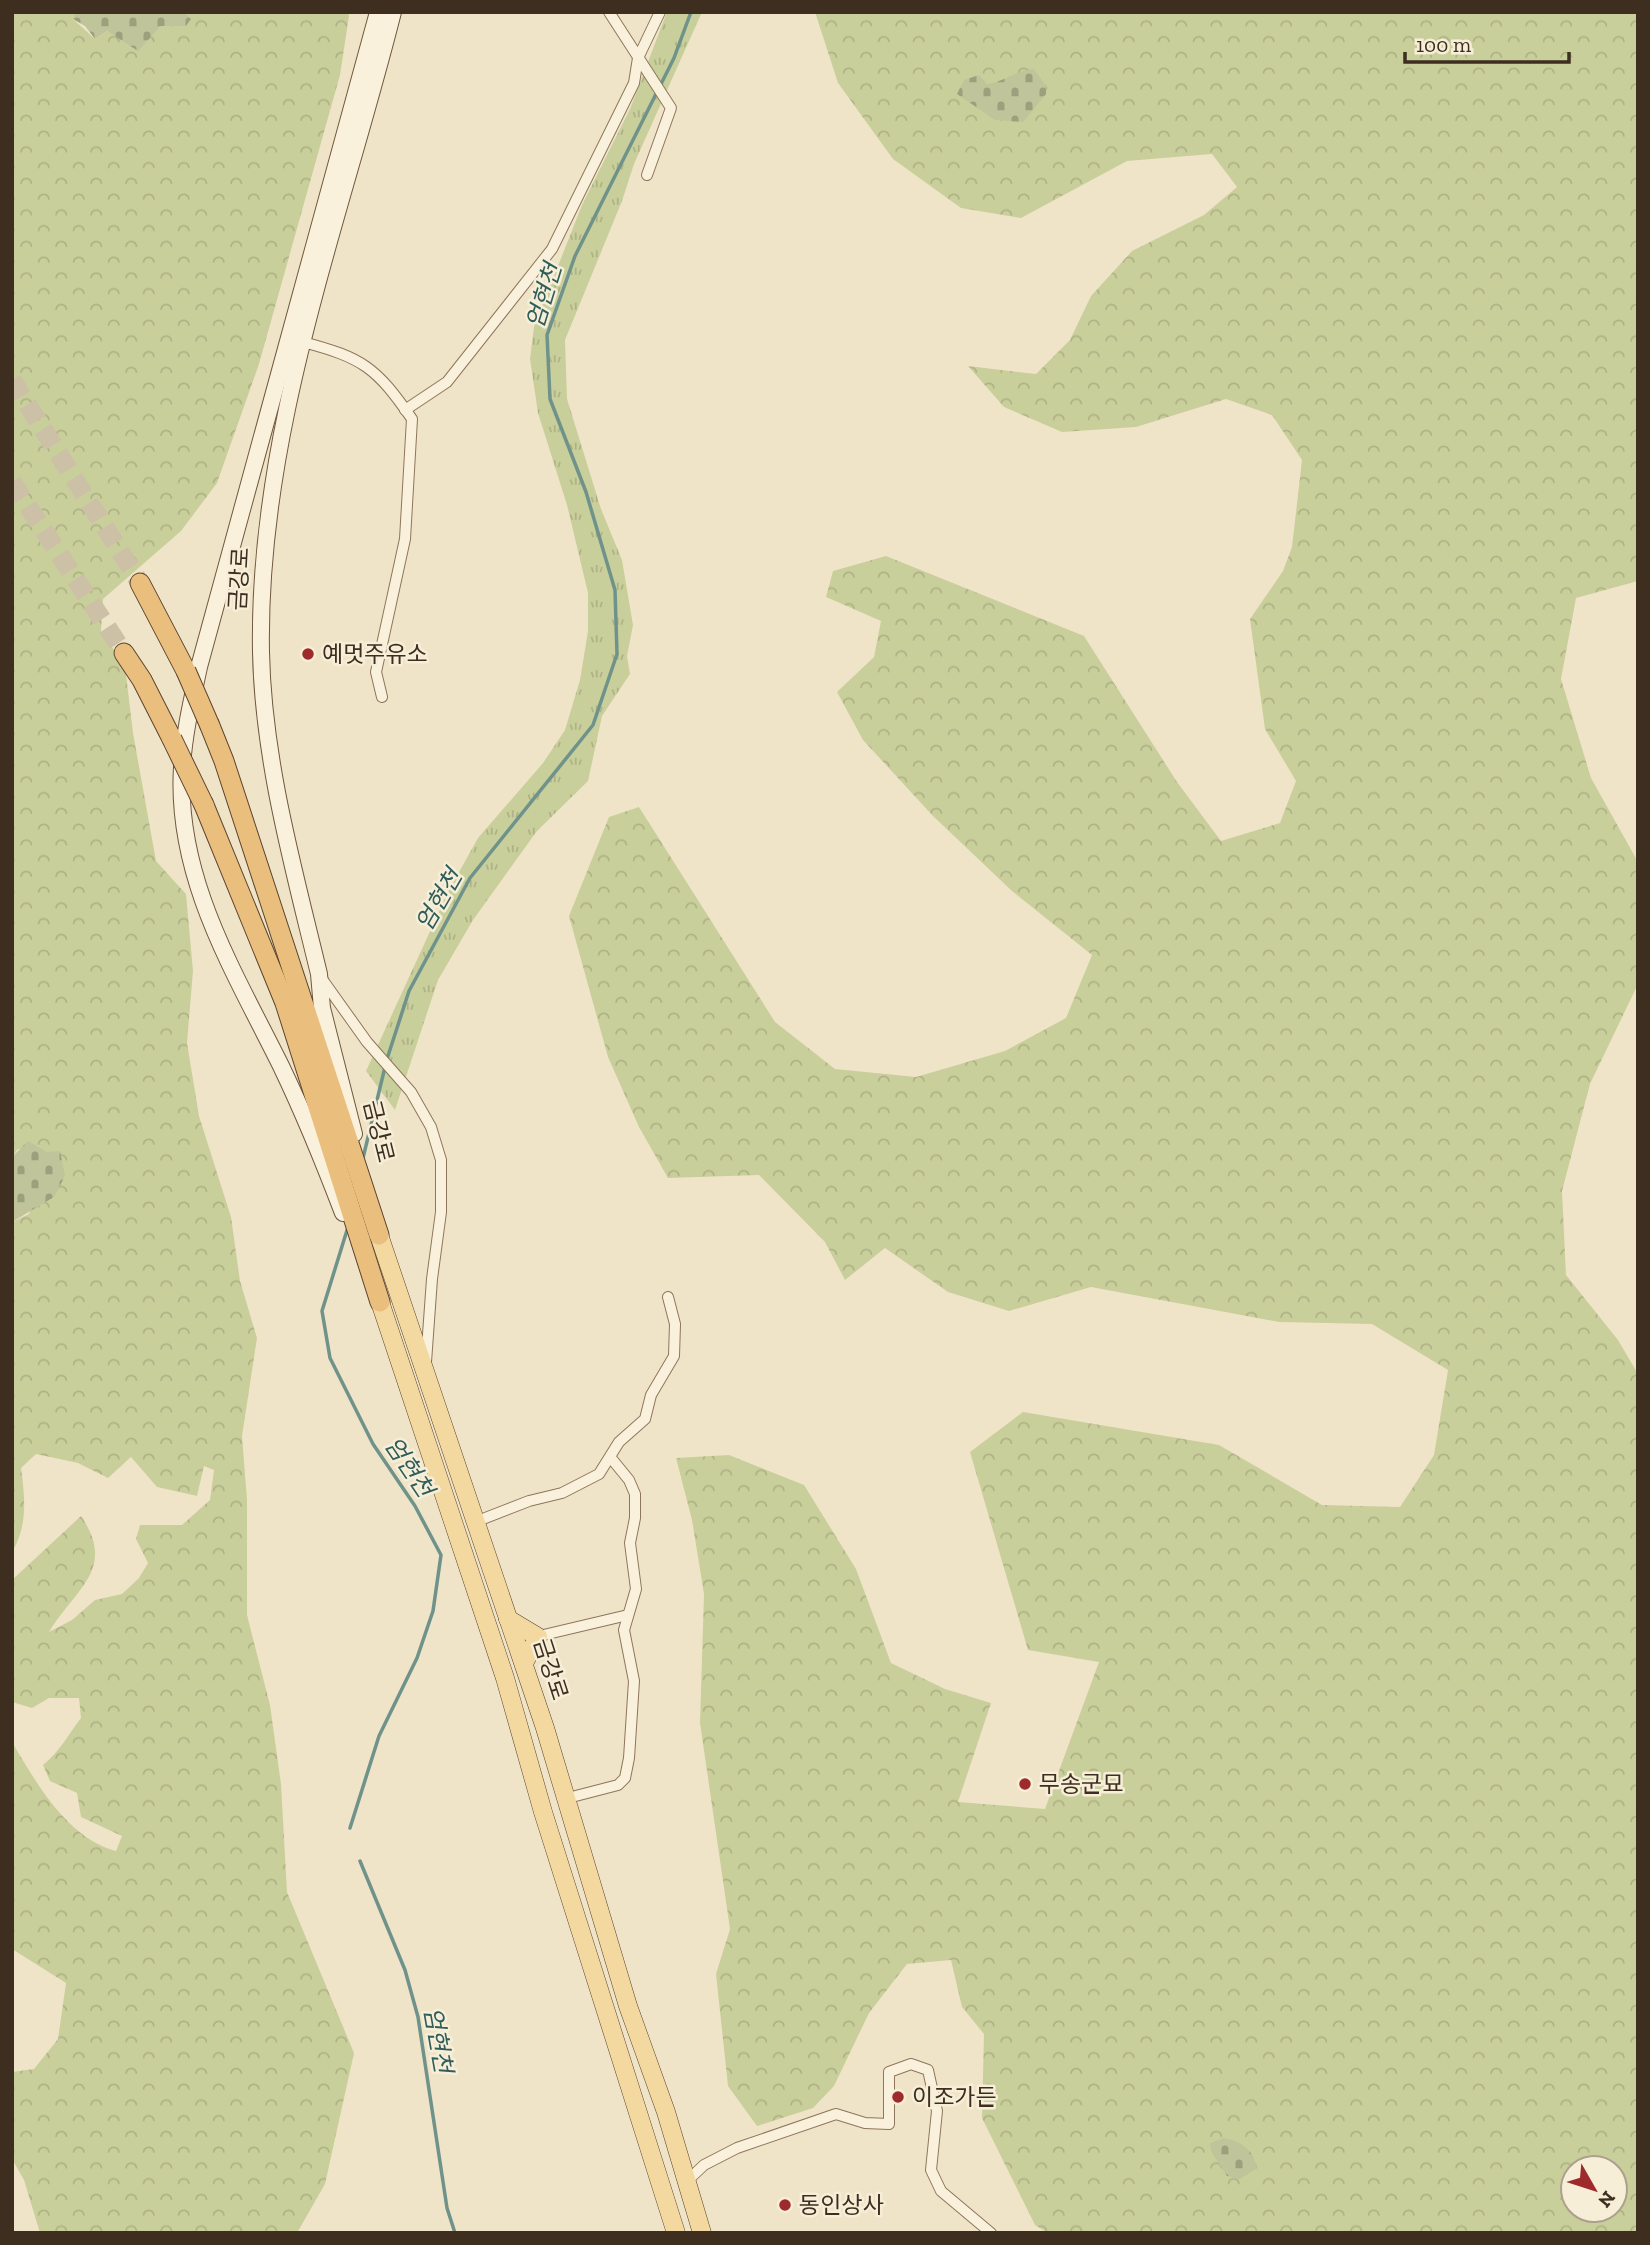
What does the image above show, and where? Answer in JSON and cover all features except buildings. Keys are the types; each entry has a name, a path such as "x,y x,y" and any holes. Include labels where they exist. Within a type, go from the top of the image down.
{"highway":[{"path":"140,583 186,671 224,761 341,1106 379,1235"},
{"path":"124,653 142,680 204,804 260,934 330,1161 375,1291"}],"main road":[{"path":"330,1161 218,942 201,897 190,856 184,814 182,768 187,722 198,667 378,12"},
{"name":"금강로","path":"341,1106 322,1007 319,974 276,778 261,653 263,565 281,440 303,342 393,12"},
{"name":"금강로","path":"379,1235 524,1663 564,1799 702,2233"},
{"name":"금강로","path":"375,1291 492,1645 676,2233"},
{"path":"508,1619 538,1637 524,1663"}],"street":[{"path":"609,12 671,108 647,175"},
{"path":"405,410 447,382 552,249 634,83 638,58 660,12"},
{"path":"303,342 349,354 368,365 412,419 405,539 376,672 382,697"},
{"path":"319,974 335,1001 370,1046 411,1092 430,1127 441,1160 441,1212 431,1291 425,1375"},
{"path":"475,1522 529,1501 562,1493 599,1474 619,1441 645,1419 651,1395 674,1356 675,1324 668,1297"},
{"path":"564,1799 618,1785 625,1778 629,1758 634,1681 624,1630 636,1589 631,1543 635,1494 629,1480 611,1458"},
{"path":"492,1645 628,1615"},
{"path":"687,2181 704,2165 737,2148 836,2114 865,2123 889,2124 889,2073 911,2064 928,2070 937,2111 930,2170 941,2191 991,2233"}],"green space":[{"path":"12,12 75,12 73,19 95,39 107,31 138,50 161,26 188,13 184,12 348,12 349,16 340,75 259,364 217,483 181,531 103,599 101,631 125,666 133,733 156,861 186,894 193,971 187,1043 199,1116 231,1217 240,1281 257,1338 242,1436 247,1500 247,1615 270,1705 281,1784 287,1892 354,2053 325,2184 297,2233 40,2233 24,2180 12,2159 12,2072 34,2069 58,2039 66,1983 12,1949 12,1742 43,1792 68,1822 98,1844 116,1851 122,1836 81,1817 77,1793 50,1781 43,1765 81,1718 79,1698 49,1698 32,1708 12,1702 12,1580 81,1516 91,1534 95,1550 94,1564 89,1577 49,1632 72,1620 95,1600 122,1594 139,1578 148,1563 136,1539 140,1525 182,1525 210,1500 214,1470 204,1466 197,1496 157,1487 131,1457 108,1478 78,1463 36,1454 21,1468 23,1522 12,1552 12,1222 29,1214 47,1152 18,1149 12,1157"},
{"path":"75,12 184,12 191,19 186,26 161,26 138,51 107,31 95,39 85,26 73,19"},
{"path":"667,12 702,12 634,164 622,201 565,340 567,399 601,509 622,560 633,625 627,656 630,674 602,716 588,781 537,831 473,920 438,980 395,1110 366,1071 449,890 478,838 543,763 565,730 580,680 588,631 588,593 567,505 538,413 530,359 534,327 582,205 630,109"},
{"path":"815,12 1638,12 1638,581 1576,598 1561,679 1591,778 1638,862 1638,984 1590,1084 1562,1191 1566,1275 1618,1340 1638,1374 1638,2233 1048,2233 1035,2225 982,2118 984,2034 962,2007 951,1960 907,1964 869,2013 834,2086 813,2108 757,2126 728,2086 716,1974 730,1929 700,1723 704,1594 692,1520 676,1458 729,1455 804,1485 856,1569 891,1663 945,1689 991,1703 958,1802 1045,1809 1099,1662 1028,1650 970,1452 1023,1412 1219,1445 1322,1505 1400,1507 1434,1455 1448,1370 1372,1324 1279,1322 1091,1287 1009,1311 948,1292 885,1248 845,1280 825,1242 759,1175 668,1178 639,1127 608,1057 569,916 609,817 639,807 775,1022 835,1069 916,1077 1005,1051 1066,1018 1092,955 1012,891 933,816 863,740 837,692 874,657 881,621 826,597 833,571 886,556 1084,636 1177,782 1221,841 1280,823 1296,781 1265,729 1250,619 1283,571 1292,547 1302,460 1272,415 1226,399 1136,427 1062,432 1004,407 968,366 1036,374 1070,340 1091,296 1132,251 1204,215 1237,187 1212,154 1127,161 1021,218 961,208 893,159 838,83"},
{"path":"1034,69 1046,86 1046,94 1023,122 995,120 957,94 964,80 979,75 987,84"},
{"path":"28,1141 47,1152 60,1151 65,1176 54,1197 12,1222 12,1157"},
{"path":"1224,2138 1246,2147 1257,2168 1240,2179 1227,2176 1211,2151 1210,2143"}],"waterway":[{"name":"엄현천","path":"387,1059 409,991 470,878 593,725 617,654 615,590 586,492 550,399 547,335 575,256 674,58 691,12"},
{"name":"엄현천","path":"363,1158 385,1067"},
{"name":"엄현천","path":"348,1227 322,1311 330,1358 373,1444 415,1506 441,1555 433,1611 417,1658 379,1736 350,1828"},
{"name":"엄현천","path":"360,1861 405,1970 418,2017 447,2208 455,2233"}],"tunnel":[{"path":"12,380 140,583"},
{"path":"12,482 124,653"}],"place":[{"name":"예멋주유소","path":"308,654"},
{"name":"무송군묘","path":"1025,1784"},
{"name":"이조가든","path":"898,2097"},
{"name":"동인상사","path":"785,2205"}]}
